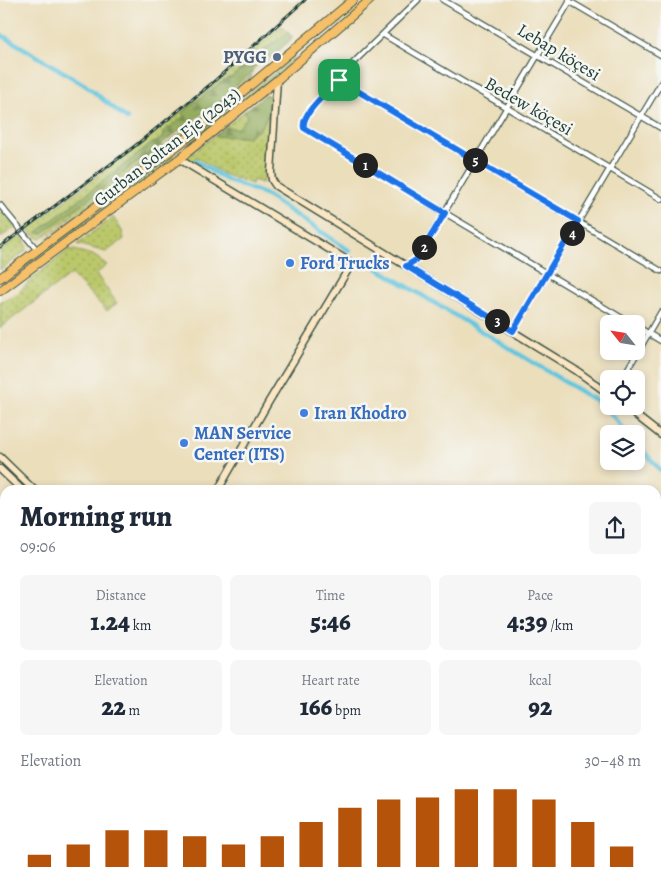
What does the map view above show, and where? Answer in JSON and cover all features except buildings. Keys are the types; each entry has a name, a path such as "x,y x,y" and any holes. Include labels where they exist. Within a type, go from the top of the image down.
{"highway":[{"name":"Gurban Soltan Eje (2043)","path":"0,278 181,143 353,0"},
{"name":"Gurban Soltan Eje (2043)","path":"0,291 179,159 323,42 370,0"},
{"path":"314,32 315,37 323,42"},
{"path":"290,52 298,57 298,62"}],"street":[{"path":"418,0 354,62 306,115 303,124 306,129 617,315"},
{"name":"Lebap köçesi","path":"443,0 661,128"},
{"path":"406,266 416,260 445,213 569,1 661,55"},
{"name":"Bedew köçesi","path":"384,35 661,199"},
{"path":"277,80 270,172 274,183 279,188 577,370 600,387"},
{"path":"339,80 661,271"},
{"path":"513,331 661,83"},
{"path":"179,159 352,263 272,395 221,485"},
{"path":"0,205 38,250"},
{"path":"627,370 661,312"},
{"path":"645,332 661,341"},
{"path":"635,415 661,435"},
{"path":"0,457 29,485"},
{"path":"0,469 17,485"}],"green space":[{"path":"282,26 288,32 254,58 252,67 242,68 232,77 224,80 182,113 185,116 165,131 163,138 150,145 36,233 96,193 163,144 164,147 41,239 27,229 174,118"},
{"path":"288,32 293,38 269,59 261,62 253,69 252,73 216,105 43,233 36,233 150,145 163,138 165,131 184,116 182,113 242,68 252,67 255,62 254,58"},
{"path":"294,57 294,60 189,144 189,141"},
{"path":"252,75 251,80 177,140 46,239 216,107"},
{"path":"265,95 269,95 272,98 271,112 257,132 255,131 246,137 214,136 225,127 238,129 247,117 246,110"},
{"path":"246,110 245,113 248,117 238,129 225,127"},
{"path":"271,112 267,176 262,183 253,180 252,184 223,174 196,157 192,164 185,159 214,136 246,137 260,129"},
{"path":"173,155 174,157 1,283 13,273"},
{"path":"0,210 15,227 0,238"},
{"path":"113,217 122,231 124,239 106,252 77,244"},
{"path":"20,235 25,241 27,250 0,270 0,250"},
{"path":"70,249 93,255 107,265 96,274 117,303 107,311 71,274 0,328 0,302 18,293 34,277"}],"waterway":[{"path":"0,34 85,85 127,119"},
{"path":"195,161 227,180 264,194 350,251"},
{"path":"367,262 603,405 620,425"},
{"path":"645,453 661,471"}],"railway":[{"path":"0,247 135,146 211,84 305,0"}],"place":[{"name":"PYGG","path":"277,57"},
{"name":"Ford Trucks","path":"290,263"},
{"name":"Iran Khodro","path":"304,413"},
{"name":"MAN Service Center (ITS)","path":"184,443"}],"route":[{"path":"339,80 578,221 513,331 406,266 416,260 445,213 304,128 303,124 309,112 339,80"}]}
